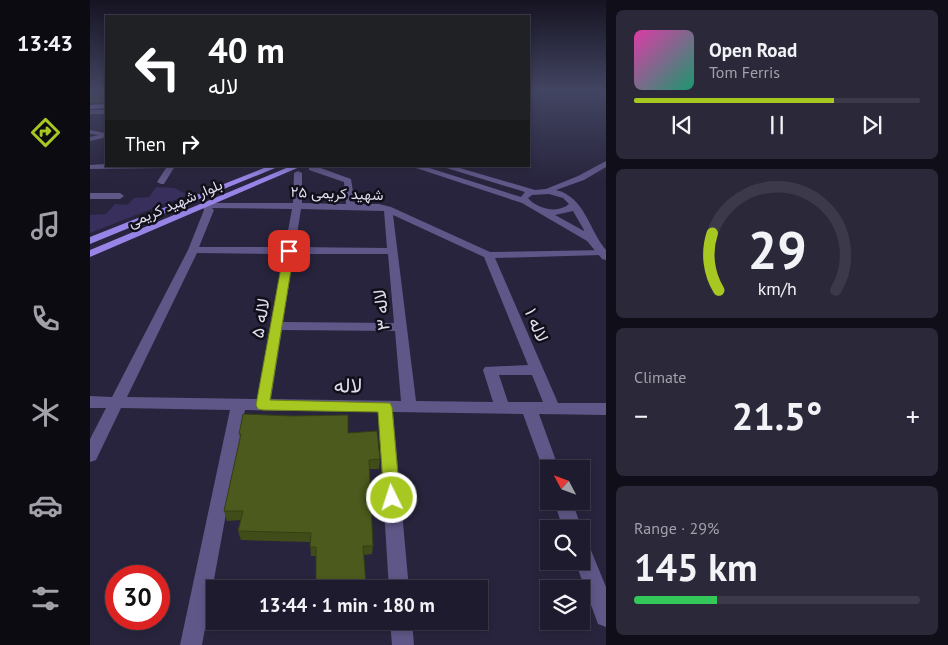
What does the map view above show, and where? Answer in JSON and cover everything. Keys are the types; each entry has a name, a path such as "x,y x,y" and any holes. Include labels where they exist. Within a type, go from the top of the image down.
{"main road":[{"name":"بلوار شهید کریمی","path":"90,241 274,167"},
{"name":"بلوار شهید کریمی","path":"90,254 206,205 298,170"}],"street":[{"path":"90,132 104,134"},
{"path":"90,139 104,134"},
{"path":"525,201 526,195 559,187 581,178 606,163"},
{"path":"90,167 105,167"},
{"path":"161,182 170,167"},
{"path":"417,167 525,201 592,239"},
{"path":"448,167 537,191 558,194 573,203 589,230 592,239 603,255"},
{"path":"312,168 348,181 351,206"},
{"name":"لاله ۵","path":"263,405 296,206 298,170"},
{"path":"538,209 561,212 572,208 581,178"},
{"path":"90,196 120,196"},
{"path":"90,455 193,250 210,210 206,205"},
{"name":"شهید کریمی ۲۵","path":"206,205 379,207 388,209 488,255"},
{"name":"لاله ۳","path":"388,209 408,407"},
{"path":"193,250 392,251"},
{"path":"488,255 603,255"},
{"name":"لاله ۱","path":"488,255 553,409"},
{"path":"276,326 400,326"},
{"path":"502,408 490,370 537,370"},
{"name":"لاله","path":"90,402 606,409"},
{"path":"191,645 238,405"},
{"path":"385,407 398,580"},
{"path":"529,408 548,460"},
{"path":"589,570 606,616"},
{"path":"402,630 403,645"}],"shaded area":[{"path":"156,187 175,188 187,195 90,233 90,215 106,214 115,204 127,205 134,198 149,197"}],"building":[{"path":"243,414 293,416 348,415 348,433 377,431 380,459 369,460 373,546 363,546 366,580 316,580 316,547 310,547 311,533 238,531 243,511 224,511 241,434 239,434"}],"route":[{"path":"289,251 263,405 385,407 392,498"}]}
